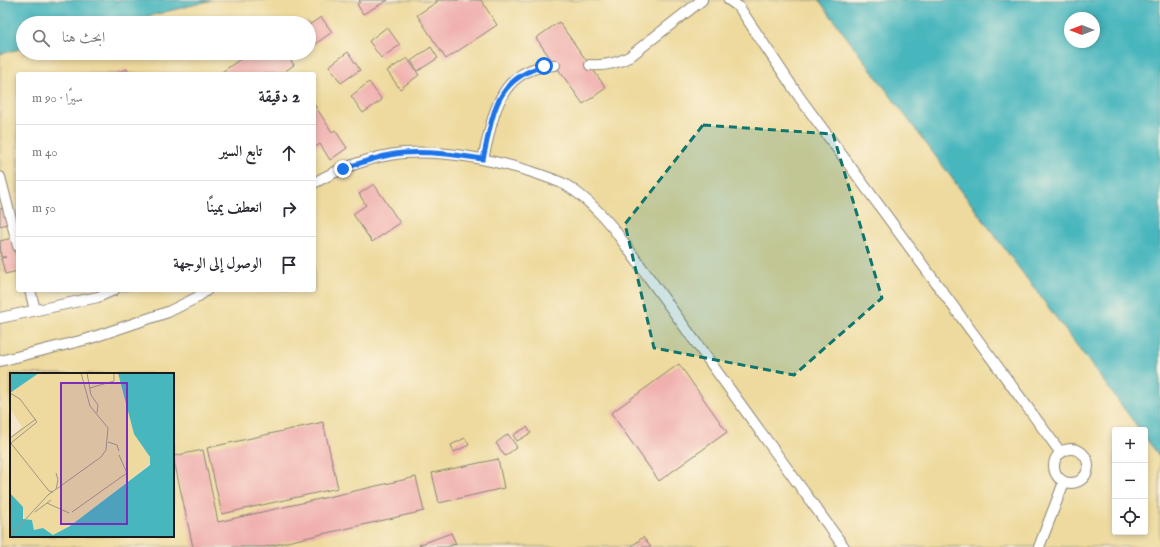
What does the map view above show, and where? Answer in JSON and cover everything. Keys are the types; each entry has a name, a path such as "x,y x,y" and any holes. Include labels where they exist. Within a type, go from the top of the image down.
{"lane":[{"path":"590,65 610,65 629,57 702,0"},
{"path":"729,0 739,7 800,98 1060,453"},
{"path":"483,159 497,103 507,87 515,79 534,68 555,65"},
{"path":"316,182 343,169 363,162 402,153 452,154 503,163 564,184 580,194 603,216 844,547"},
{"path":"0,177 16,238"},
{"path":"30,292 35,310"},
{"path":"0,318 98,297 109,292"},
{"path":"0,361 88,339 168,312 182,306 204,292"},
{"path":"1072,449 1078,451 1086,458 1088,470 1081,480 1076,483 1064,482 1056,474 1054,468 1057,458 1060,453 1066,450 1072,449"},
{"path":"1039,547 1064,482"}],"highlighted area":[{"path":"703,125 833,134 882,298 794,375 654,348 625,224"}],"sand":[{"path":"212,0 819,0 1138,427 1112,427 1112,535 1148,535 1148,441 1160,457 1160,547 0,547 0,54 16,50 16,60 316,60 316,16 149,16"}],"water":[{"path":"0,0 212,0 149,16 16,16 16,50 0,54"},
{"path":"819,0 1160,0 1160,457 1148,441 1148,427 1138,427"}],"building":[{"path":"359,0 388,0 363,14 357,4 360,2"},
{"path":"436,0 481,0 497,25 446,59 417,15 437,2"},
{"path":"321,17 332,32 316,44 316,20"},
{"path":"559,22 606,88 583,104 536,38"},
{"path":"387,27 400,45 381,58 369,41"},
{"path":"431,47 438,58 418,71 411,61"},
{"path":"348,52 360,70 341,83 329,66"},
{"path":"407,58 419,75 400,89 387,71"},
{"path":"239,60 291,60 294,65 284,72 222,72"},
{"path":"127,69 128,72 119,72"},
{"path":"369,82 382,100 363,113 351,96"},
{"path":"316,107 332,132 335,130 347,148 330,160 320,144 316,147"},
{"path":"374,184 400,223 372,242 353,214 366,205 359,194"},
{"path":"3,208 7,224 0,226 0,209"},
{"path":"12,238 16,256 16,271 5,274 1,258 6,257 1,257 0,241"},
{"path":"679,364 727,432 659,481 611,413"},
{"path":"323,422 338,488 222,514 207,448"},
{"path":"527,427 531,433 517,441 513,435"},
{"path":"508,434 517,447 505,456 496,443"},
{"path":"465,438 469,445 454,452 451,445"},
{"path":"203,450 218,522 416,477 424,511 265,547 193,547 174,456"},
{"path":"498,459 504,488 439,503 432,473"},
{"path":"451,533 456,544 447,547 420,547 419,545"},
{"path":"643,537 651,547 631,547"}],"route":[{"path":"343,169 363,162 402,153 452,154 483,159 494,113 502,94 515,79 524,73 534,68 544,66"}]}
